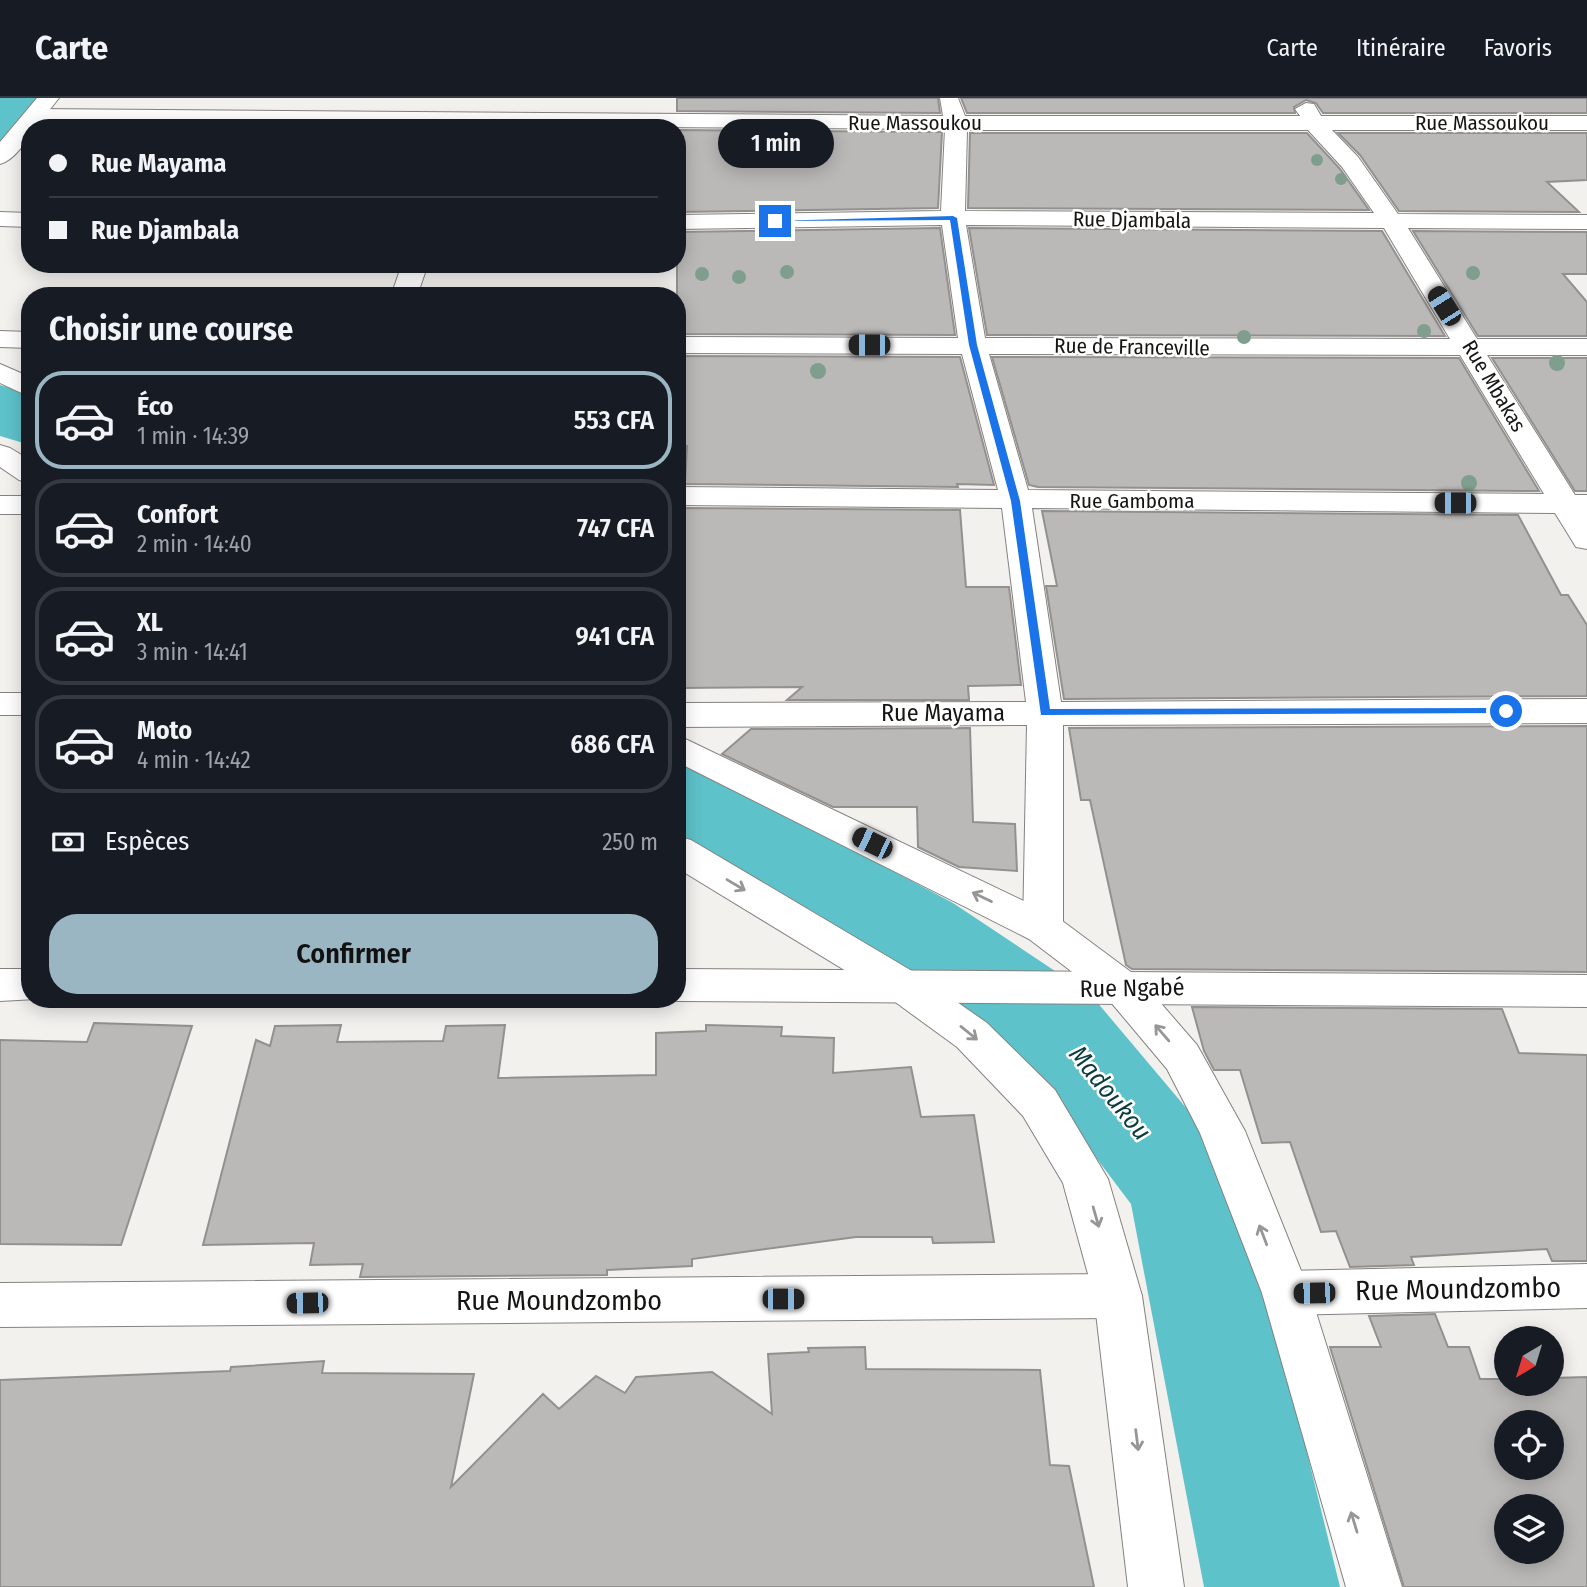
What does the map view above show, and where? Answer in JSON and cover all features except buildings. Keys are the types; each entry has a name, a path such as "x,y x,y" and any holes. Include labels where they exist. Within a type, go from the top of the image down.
{"street":[{"path":"32,119 48,98"},
{"path":"468,119 476,98"},
{"name":"Rue Mbakas","path":"1300,98 1315,124 1350,162 1393,223 1470,347 1576,504 1587,540"},
{"path":"952,111 953,218 973,345 1016,501 1045,713 1043,928"},
{"name":"Rue Massoukou","path":"653,119 952,111 1315,124 1587,123"},
{"name":"Rue Massoukou","path":"34,116 196,119"},
{"path":"0,157 21,132"},
{"name":"Rue Djambala","path":"686,222 953,218 1393,223 1587,222"},
{"path":"0,219 21,220"},
{"path":"0,339 21,340"},
{"name":"Rue de Franceville","path":"686,345 1587,347"},
{"path":"0,372 21,384"},
{"path":"0,454 21,468"},
{"name":"Rue Gamboma","path":"686,496 1576,504"},
{"path":"0,505 21,505"},
{"path":"0,704 21,704"},
{"name":"Rue Mayama","path":"686,715 1587,711"},
{"path":"686,751 1043,928 1124,989 1182,1057 1222,1130 1286,1293 1374,1587"},
{"path":"686,855 902,985 972,1035 1040,1103 1085,1179 1118,1296 1156,1587"},
{"path":"0,985 21,985"},
{"name":"Rue Ngabé","path":"686,985 902,985 1064,989 1191,986 1587,991"},
{"name":"Rue Moundzombo","path":"1286,1293 1587,1286"},
{"name":"Rue Moundzombo","path":"0,1305 1118,1296"}],"waterway":[{"name":"Madoukou","path":"0,128 25,98"},
{"name":"Madoukou","path":"0,406 21,419"},
{"name":"Madoukou","path":"686,800 918,929 1054,1024 1185,1188 1272,1587"}],"route":[{"path":"775,221 953,218 973,345 1016,501 1045,713 1506,711"}]}
